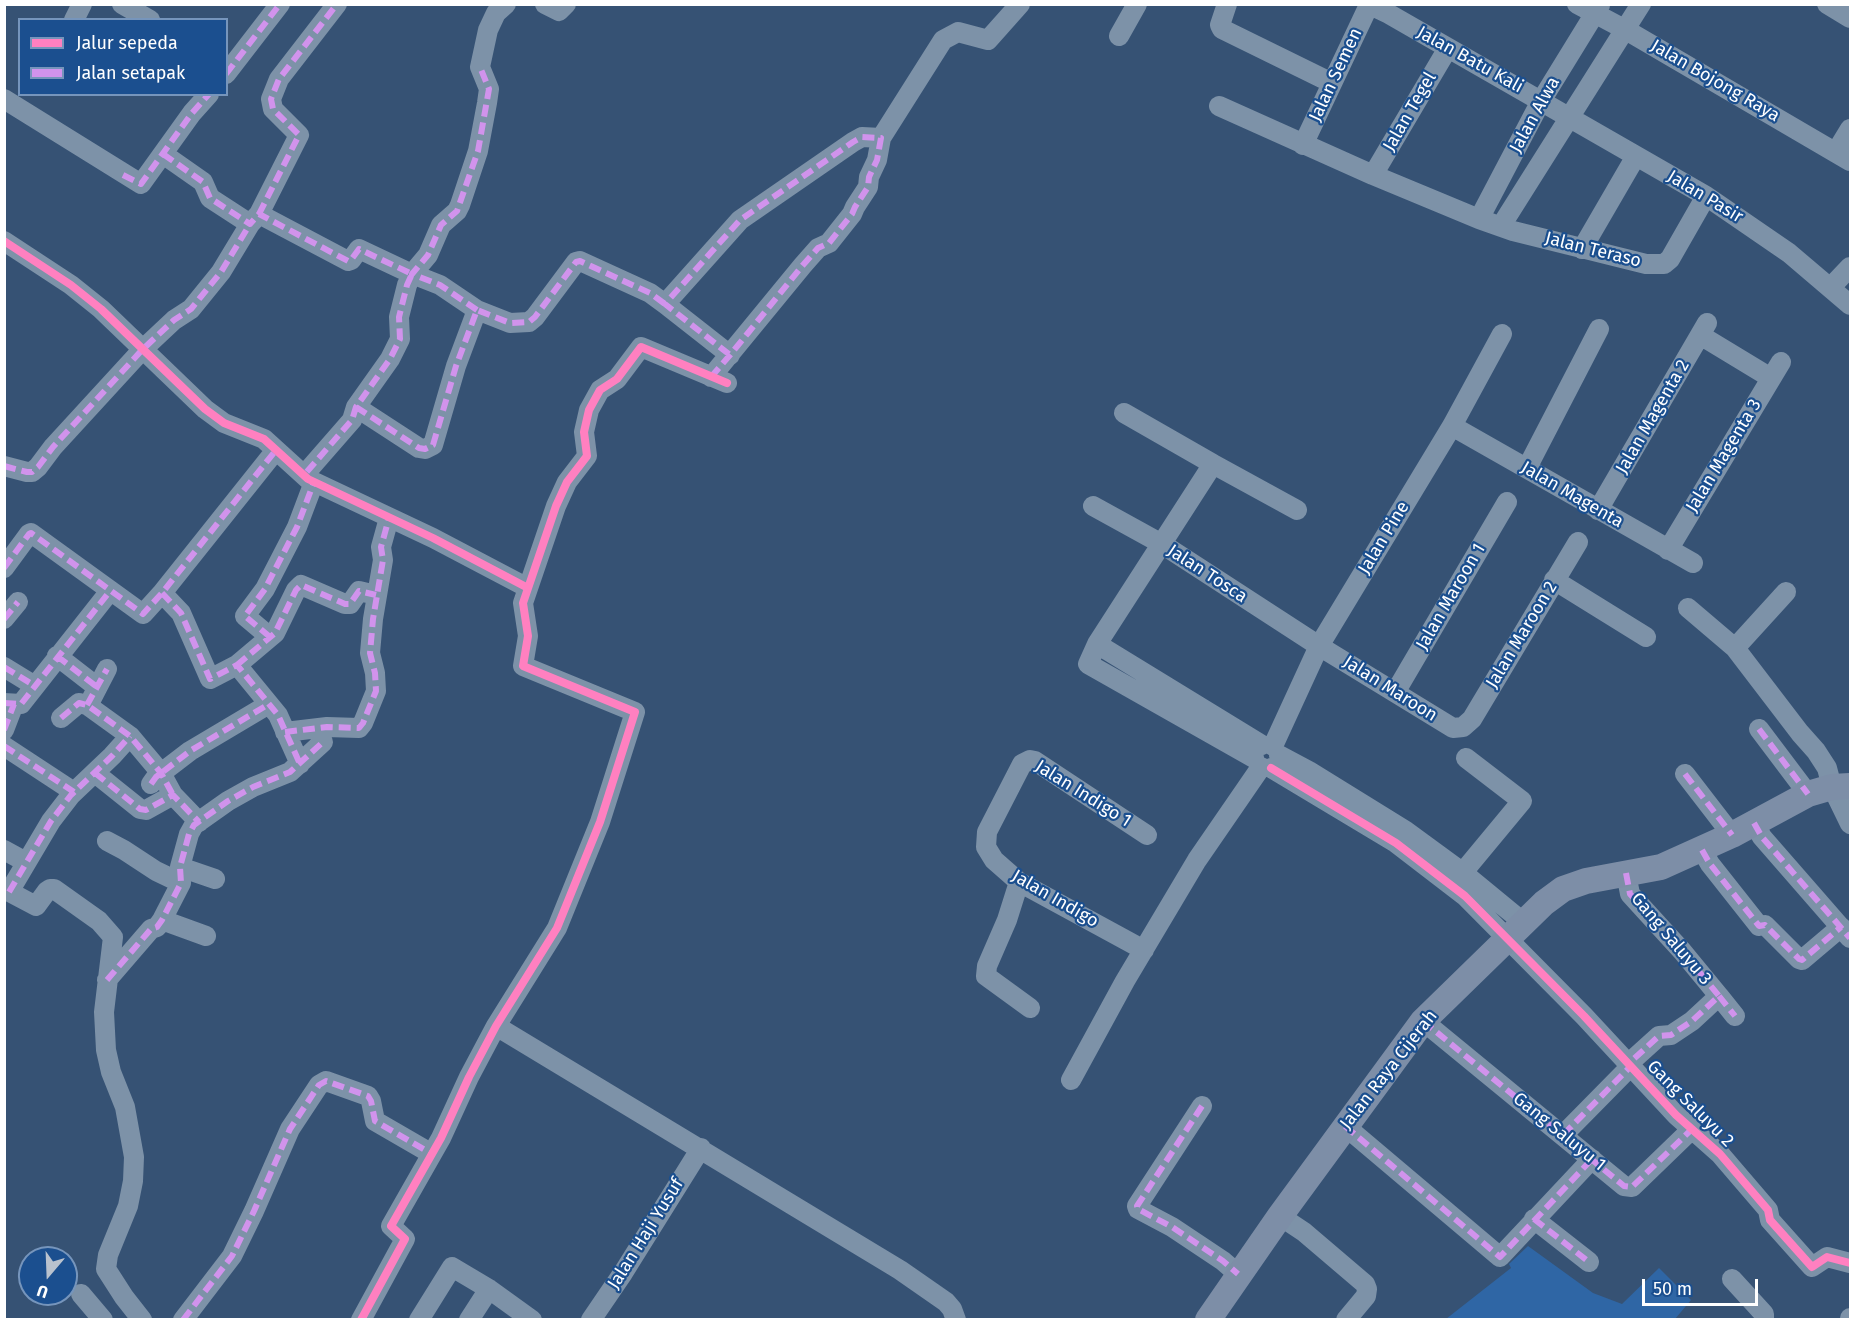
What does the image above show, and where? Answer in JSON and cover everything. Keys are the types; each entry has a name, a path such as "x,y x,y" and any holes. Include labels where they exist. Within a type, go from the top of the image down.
{"main road":[{"name":"Jalan Raya Cijerah","path":"1209,1320 1238,1274 1423,1021 1544,903 1563,889 1586,880 1661,867 1830,789"}],"street":[{"path":"75,18 82,4"},
{"path":"122,4 146,18"},
{"path":"228,71 280,4"},
{"path":"4,466 22,472 32,472 142,350 174,320 191,309 221,272 255,219 299,135 273,109 271,99 279,79 337,4"},
{"path":"270,637 245,616 265,589 297,527 309,479 352,420 356,407 390,359 400,339 399,317 412,274 428,255 441,225 458,211 478,151 487,103 489,89 480,68 488,30 496,13 506,4"},
{"path":"545,4 559,11 566,4"},
{"path":"362,1320 405,1239 391,1226 432,1154 496,1026 557,928 600,822 635,712 523,668 528,636 523,603 556,506 567,482 587,456 584,426 591,404 600,390 617,379 641,347 719,380 730,355 803,265 818,248 829,243 852,214 868,187 881,138 943,40 958,32 988,40 1020,4"},
{"path":"1119,36 1137,4"},
{"path":"1227,4 1220,25 1222,29 1332,83"},
{"name":"Jalan Alwa","path":"1501,226 1641,4"},
{"path":"1827,4 1851,18"},
{"name":"Jalan Semen","path":"1303,145 1369,5"},
{"name":"Jalan Batu Kali","path":"1369,5 1570,117"},
{"name":"Jalan Alwa","path":"1479,219 1590,8"},
{"name":"Jalan Bojong Raya","path":"1590,8 1843,156"},
{"name":"Jalan Tegel","path":"1373,175 1448,48"},
{"path":"4,99 138,184 142,183 207,96"},
{"name":"Jalan Teraso","path":"1218,106 1303,145 1479,219 1582,249 1646,264 1664,264 1670,259 1706,195"},
{"name":"Jalan Pasir","path":"1570,117 1706,195 1788,253 1851,305"},
{"path":"1843,156 1851,129"},
{"path":"666,304 740,220 853,142 862,137 881,138"},
{"path":"163,154 203,182 210,198 348,261 359,249 440,285 477,310 510,322 529,322 535,317 572,265 580,261 650,293 730,355"},
{"path":"1582,249 1636,156"},
{"path":"4,241 91,300 205,409 224,423 264,439 309,479 528,588"},
{"path":"1831,287 1851,267"},
{"path":"356,407 419,448 425,449 433,445 456,366 477,310"},
{"path":"1527,468 1599,329"},
{"name":"Jalan Magenta 3","path":"1668,550 1776,370 1704,329"},
{"name":"Jalan Magenta 2","path":"1598,510 1704,329"},
{"name":"Jalan Pine","path":"1071,1080 1197,861 1267,756 1319,646 1452,426 1502,334"},
{"path":"1124,413 1297,510"},
{"name":"Jalan Magenta","path":"1452,426 1693,563"},
{"path":"4,568 31,533 140,614 144,613 162,594 276,450"},
{"path":"1162,544 1213,464"},
{"name":"Jalan Maroon 1","path":"1396,691 1507,502"},
{"name":"Jalan Tosca","path":"1093,506 1162,544 1319,646"},
{"path":"285,732 361,726 376,691 375,673 370,653 382,560 381,547 389,518"},
{"name":"Jalan Maroon 2","path":"1462,727 1472,719 1578,542"},
{"name":"Gang Saluyu 2","path":"1162,544 1097,644 1088,664 1143,685 1267,756 1309,771 1406,831 1516,931 1629,1065 1676,1115 1720,1154 1768,1210 1770,1220 1812,1267 1827,1257 1851,1263"},
{"path":"1554,580 1646,637"},
{"path":"162,594 181,613 210,679 237,665 275,633 296,590 301,585 348,604 359,591 376,596"},
{"path":"4,730 9,704 21,705 110,591"},
{"path":"1735,648 1786,592"},
{"path":"4,619 18,602"},
{"path":"1688,608 1735,648 1816,751 1827,768 1830,789"},
{"name":"Jalan Maroon","path":"1319,646 1454,728 1462,727"},
{"path":"57,656 97,687"},
{"path":"237,665 280,720 300,764"},
{"path":"4,667 35,686"},
{"path":"87,705 107,669"},
{"path":"61,718 79,703 87,705 130,736 156,778 199,822"},
{"path":"156,778 190,751 269,704"},
{"path":"1759,729 1830,789 1851,824"},
{"path":"130,736 74,792 51,821 7,890 36,906 47,891 54,889 99,921 113,937 104,1012 106,1050 111,1072 125,1107 134,1157 133,1181 128,1206 108,1255 107,1272 142,1320"},
{"path":"107,980 151,929 157,927 162,920 180,875 190,830 236,796 290,772 323,742"},
{"path":"4,746 74,792"},
{"path":"1457,879 1522,801 1466,758"},
{"name":"Jalan Indigo 1","path":"987,832 1022,764 1030,760 1035,761 1147,835"},
{"path":"95,773 140,809 146,810 174,795"},
{"path":"1685,774 1732,835"},
{"path":"1702,850 1759,926 1766,925 1798,959 1802,960 1846,932 1762,837 1754,823"},
{"name":"Jalan Indigo","path":"987,832 986,847 994,860 1019,882 1144,950"},
{"path":"107,841 156,871 215,879"},
{"path":"4,850 26,862"},
{"name":"Gang Saluyu 3","path":"1563,1136 1659,1036 1671,1035 1692,1021 1719,996 1630,894 1626,873"},
{"path":"1019,882 1007,920 987,966 986,976 1030,1008"},
{"path":"162,920 206,936"},
{"path":"1719,996 1735,1016"},
{"name":"Gang Saluyu 1","path":"1423,1021 1624,1186 1632,1186 1692,1129"},
{"path":"496,1026 900,1270 946,1302 952,1309 956,1320"},
{"path":"183,1320 232,1256 290,1129 319,1085 326,1081 368,1096 375,1121 432,1154"},
{"path":"1202,1106 1137,1206 1138,1209 1172,1227 1223,1261 1238,1274"},
{"path":"1345,1126 1500,1257 1592,1159"},
{"name":"Jalan Haji Yusuf","path":"591,1320 629,1264 701,1148"},
{"path":"1280,1216 1304,1232 1365,1284 1366,1296 1346,1320"},
{"path":"1534,1219 1589,1262"},
{"path":"419,1320 452,1267 489,1288 532,1320"},
{"path":"1732,1279 1764,1314 1764,1320"},
{"path":"469,1320 489,1288"},
{"path":"81,1294 103,1320"}],"shaded area":[{"path":"1528,1246 1593,1293 1622,1304 1659,1268 1691,1300 1675,1319 1446,1319 1511,1268 1509,1264"}],"marked path":[{"path":"228,71 280,4"},
{"path":"259,214 299,135 273,109 271,99 279,79 337,4"},
{"path":"477,310 440,285 412,274 428,255 441,225 457,211 478,151 489,89 480,67"},
{"path":"123,175 141,184 192,113 207,96"},
{"path":"711,377 730,355 803,265 818,248 829,243 852,214 868,187 881,138 862,137 853,142 740,220 665,304 730,355"},
{"path":"163,154 203,182 210,198 250,224 259,214 348,261 359,249 412,274 399,317 400,339 390,359 356,407 352,420 304,475"},
{"path":"4,466 27,472 32,472 38,467 53,447 142,350 174,320 191,309 221,272 250,224"},
{"path":"356,407 419,448 425,449 433,445 456,366 477,310 510,323 529,322 576,262 580,261 650,293 665,304"},
{"path":"4,568 31,533 143,614 276,450 279,452"},
{"path":"270,637 245,616 265,589 297,527 314,482"},
{"path":"285,732 327,727 359,728 363,723 376,691 375,673 370,653 383,560 381,547 389,518"},
{"path":"237,665 275,633 296,590 301,585 345,604 350,604 359,591 376,595"},
{"path":"4,703 21,704 110,591"},
{"path":"162,593 181,613 210,679 237,665 278,715 300,764"},
{"path":"4,619 18,602"},
{"path":"57,656 97,687"},
{"path":"4,667 35,686"},
{"path":"87,705 107,669"},
{"path":"61,718 79,703 87,705 130,736 161,773 173,795"},
{"path":"4,730 14,704"},
{"path":"151,784 156,777 190,751 269,704"},
{"path":"1759,729 1808,794"},
{"path":"9,892 51,821 71,795 130,736"},
{"path":"107,980 151,929 157,927 162,920 181,883 180,867 189,834 194,825 253,787 290,772 323,742"},
{"path":"4,746 74,792"},
{"path":"95,773 140,809 146,810 173,795 199,822"},
{"path":"1685,774 1732,835"},
{"path":"1754,823 1762,837 1850,938"},
{"path":"1702,850 1710,864 1759,926 1765,925 1799,959 1802,960 1841,927"},
{"path":"1626,873 1630,894 1719,996 1692,1021 1671,1035 1659,1036 1628,1064"},
{"path":"1719,996 1735,1016"},
{"path":"1423,1021 1624,1186 1632,1187 1692,1129"},
{"path":"1563,1135 1630,1067"},
{"path":"183,1320 232,1256 290,1129 319,1085 326,1081 368,1096 375,1121 432,1154 429,1159"},
{"path":"1202,1106 1137,1206 1138,1209 1172,1227 1223,1261 1238,1274"},
{"path":"1345,1126 1500,1257 1592,1159"},
{"path":"1534,1219 1589,1262"}],"cycle path":[{"path":"4,241 71,285 101,309 205,409 224,423 264,439 308,479 433,538 528,588"},
{"path":"361,1320 405,1239 391,1226 441,1138 496,1026 557,928 600,822 635,712 523,666 528,636 523,603 556,506 567,482 587,456 584,432 589,410 600,390 617,379 641,347 727,383"},
{"path":"1271,768 1396,843 1465,896 1584,1016 1676,1115 1720,1154 1768,1210 1770,1220 1812,1267 1827,1257 1850,1263"}]}
